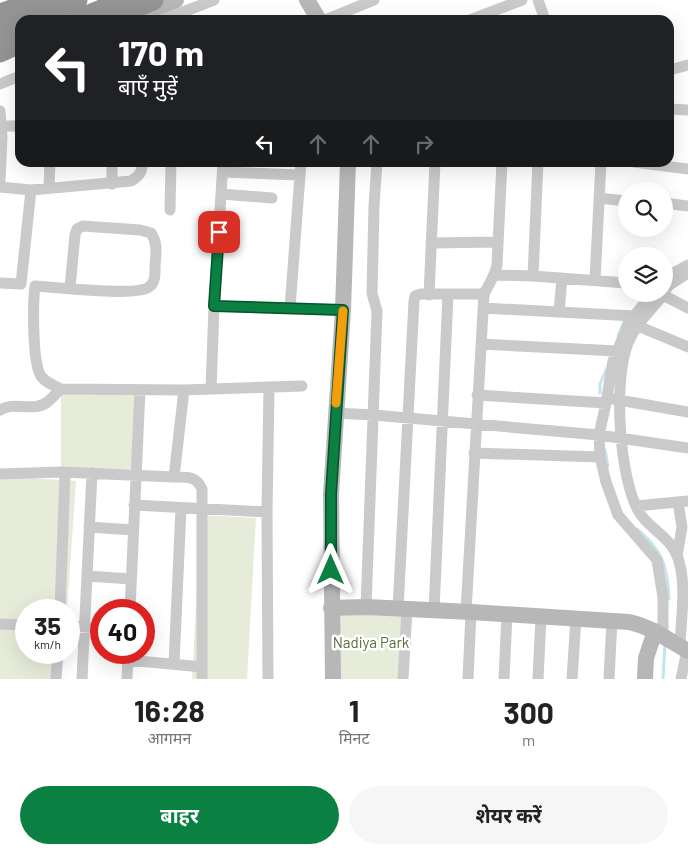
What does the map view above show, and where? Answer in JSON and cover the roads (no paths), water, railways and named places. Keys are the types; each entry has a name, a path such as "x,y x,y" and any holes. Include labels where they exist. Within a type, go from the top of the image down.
{"highway":[{"path":"0,14 40,0"},
{"path":"40,15 77,0"},
{"path":"89,15 126,0"},
{"path":"116,15 153,0"},
{"path":"0,32 15,25"},
{"path":"0,52 15,46"},
{"path":"0,62 15,56"}],"street":[{"path":"64,0 62,9 64,15"},
{"path":"138,15 176,0"},
{"path":"175,15 214,0"},
{"path":"307,0 316,15"},
{"path":"337,15 374,0"},
{"path":"486,15 522,0"},
{"path":"538,0 543,15"},
{"path":"674,69 688,65"},
{"path":"0,84 15,78"},
{"path":"674,109 688,110"},
{"path":"0,111 0,182"},
{"path":"1,126 15,126"},
{"path":"49,188 50,167"},
{"path":"112,167 112,184"},
{"path":"0,187 31,190 112,184 131,181 139,176 143,167"},
{"path":"170,210 171,167"},
{"path":"211,389 223,167 300,175"},
{"path":"290,308 301,167"},
{"path":"333,679 331,494 343,310 348,167"},
{"path":"366,607 377,311 372,293 377,167"},
{"path":"429,294 435,167"},
{"path":"468,679 468,612 474,453 484,294 496,275 502,167"},
{"path":"533,276 538,167"},
{"path":"596,280 600,167"},
{"path":"673,167 688,169"},
{"path":"21,284 31,190"},
{"path":"222,194 272,198"},
{"path":"599,198 618,200"},
{"path":"673,204 688,206"},
{"path":"0,283 35,286 131,292 142,291 150,287 154,279 156,241 151,233 140,230 83,226 77,229 70,288"},
{"path":"431,242 498,242"},
{"path":"673,279 688,264"},
{"path":"673,283 688,273"},
{"path":"496,275 618,282"},
{"path":"559,312 562,278"},
{"path":"35,286 36,358 40,374 49,384 60,389 184,390 302,386"},
{"path":"403,679 407,417 414,301 416,296 429,294 484,294"},
{"path":"434,611 448,294"},
{"path":"673,297 688,308"},
{"path":"649,302 631,318 614,351 606,404 599,434 600,457 606,482 618,515 657,560 681,679"},
{"path":"214,306 343,310"},
{"path":"484,308 631,318 688,347"},
{"path":"631,318 620,378 621,438 624,462 630,490 636,506 646,521 665,537 677,556 681,570 682,588 675,643"},
{"path":"482,344 614,351"},
{"path":"268,679 267,512 270,387"},
{"path":"0,410 8,405 26,407 45,404 60,389"},
{"path":"130,599 140,390"},
{"path":"174,477 184,390"},
{"path":"478,395 606,404 621,400 688,412"},
{"path":"335,413 407,417 442,422 599,434 688,448"},
{"path":"474,453 600,457"},
{"path":"60,599 65,472"},
{"path":"82,679 92,473"},
{"path":"0,474 92,473 190,478 198,482 202,489 203,498 202,679"},
{"path":"636,506 683,502 682,527 677,556"},
{"path":"134,505 267,512"},
{"path":"174,664 181,508"},
{"path":"89,527 133,530"},
{"path":"87,576 131,578"},
{"path":"332,608 366,607 612,620 643,625 675,643"},
{"path":"504,679 507,614"},
{"path":"538,679 541,617"},
{"path":"572,679 576,618"},
{"path":"609,679 612,620"},
{"path":"0,624 15,625"},
{"path":"80,626 90,627"},
{"path":"645,679 646,658 675,643"},
{"path":"155,661 202,667"},
{"path":"56,679 57,664"},
{"path":"127,679 128,664"}],"waterway":[{"path":"618,336 625,319"},
{"path":"600,393 600,384 607,368"},
{"path":"605,450 608,466"},
{"path":"637,529 652,544 662,560 667,577 669,599"},
{"path":"663,679 665,643"}],"park label":[{"name":"Nadiya Park","path":"371,643"}]}
